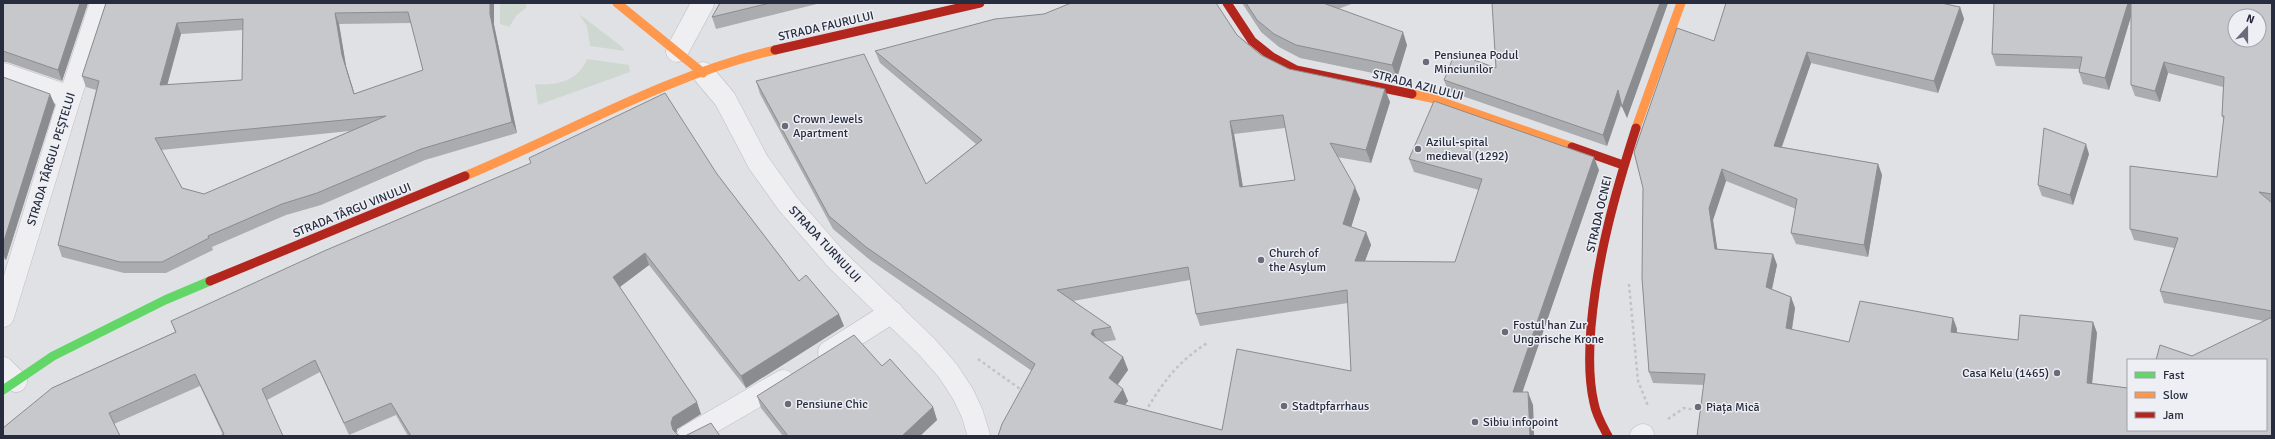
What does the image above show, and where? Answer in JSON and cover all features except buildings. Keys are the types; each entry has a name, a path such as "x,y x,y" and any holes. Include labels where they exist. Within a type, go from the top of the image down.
{"street":[{"name":"STRADA TÂRGUL PEȘTELUI","path":"3,316 70,97 101,3"},
{"name":"STRADA TURNULUI","path":"617,3 703,73 725,98 758,162 788,204 836,259 892,312 927,347 948,371 963,394 972,413 979,436"},
{"path":"677,51 703,3"},
{"name":"STRADA FAURULUI","path":"703,73 746,57 980,3"},
{"name":"STRADA AZILULUI","path":"1228,3 1252,41 1272,57 1296,70 1431,98 1623,165"},
{"name":"STRADA OCNEI","path":"1608,436 1596,411 1591,386 1591,318 1609,219 1623,165 1681,3"},
{"name":"STRADA TÂRGU VINULUI","path":"7,380 165,300 528,150 650,92 703,73"},
{"path":"3,74 70,97"},
{"path":"688,436 805,367 892,312"}],"path":[{"path":"1141,418 1175,368 1189,354 1209,342"},
{"path":"975,358 1025,392"},
{"path":"1662,423 1684,408 1708,411"}],"shaded area":[{"path":"500,3 525,3 527,7 517,15 509,27 500,24"},
{"path":"579,14 621,46 625,51 590,46 587,26"},
{"path":"587,59 629,65 630,72 538,105 535,84 559,83 566,80 578,72"}],"traffic: fast":[{"path":"3,390 53,356 165,300 210,281"}],"traffic: slow":[{"path":"617,3 703,73"},
{"path":"1636,128 1681,3"},
{"path":"465,176 617,107 695,74 775,50"},
{"path":"1412,94 1431,98 1572,147"}],"traffic: jam":[{"path":"775,50 980,3"},
{"path":"1227,3 1252,41 1272,57 1296,70 1412,94"},
{"path":"1608,436 1601,424 1592,394 1590,365 1591,327 1602,251 1614,201 1636,128"},
{"path":"1572,147 1623,165"},
{"path":"210,281 465,176"}],"place":[{"name":"Pensiunea Podul Minciunilor","path":"1426,62"},
{"name":"Crown Jewels Apartment","path":"785,126"},
{"name":"Azilul-spital medieval (1292)","path":"1418,149"},
{"name":"Church of the Asylum","path":"1261,260"},
{"name":"Fostul han Zur Ungarische Krone","path":"1505,332"},
{"name":"Casa Kelu (1465)","path":"2057,373"},
{"name":"Pensiune Chic","path":"788,404"},
{"name":"Stadtpfarrhaus","path":"1284,406"},
{"name":"Piața Mică","path":"1698,407"},
{"name":"Sibiu infopoint","path":"1475,422"}]}
